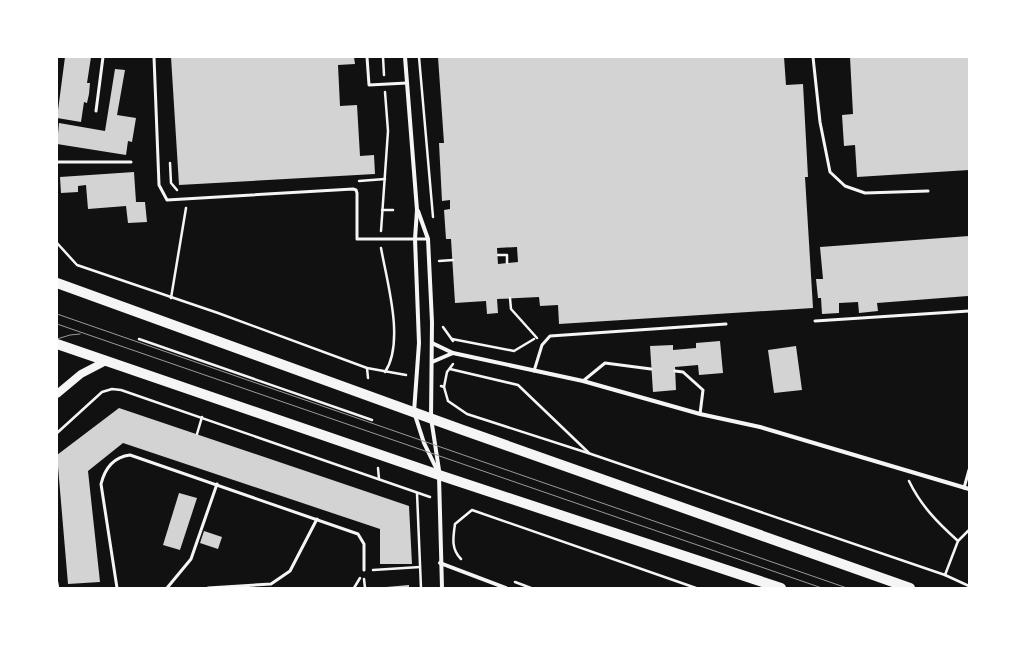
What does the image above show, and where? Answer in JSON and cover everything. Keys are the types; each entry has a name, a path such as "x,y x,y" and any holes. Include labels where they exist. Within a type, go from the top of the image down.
{"main road":[{"path":"57,283 414,412 910,588"},
{"path":"57,344 439,475 781,588"},
{"path":"57,394 81,374 106,361"}],"street":[{"path":"405,57 417,210 415,239 419,343 414,412 424,442 439,475"},
{"path":"417,210 428,239 432,343 431,418 439,475 440,564 442,588"},
{"path":"432,343 453,353 583,381 700,414 760,428 969,489"},
{"path":"432,362 453,353"},
{"path":"440,564 506,588"}],"lane":[{"path":"96,111 103,57"},
{"path":"154,57 159,185 167,200 353,189 356,190 357,193 357,240 428,239"},
{"path":"367,57 369,85 407,83"},
{"path":"813,57 820,122 830,172 845,186 865,193 928,191"},
{"path":"57,162 131,162"},
{"path":"815,321 969,311"},
{"path":"534,371 542,345 550,336 726,324"},
{"path":"583,381 605,364 651,368"},
{"path":"675,371 683,372 704,390 700,414"},
{"path":"117,588 101,484 104,473 119,456 130,455 317,518 358,534 364,544 364,570"},
{"path":"964,488 969,470"},
{"path":"167,588 190,559 217,484"},
{"path":"208,588 271,584 290,571 317,518"}],"path":[{"path":"383,57 388,131 380,240 396,334 391,363 384,372"},
{"path":"170,159 171,182 178,191 184,191"},
{"path":"353,181 385,179"},
{"path":"171,298 188,198"},
{"path":"382,210 394,210"},
{"path":"57,243 77,265 367,368 411,376"},
{"path":"498,255 507,255 507,263"},
{"path":"437,261 453,260"},
{"path":"510,298 511,309 542,345"},
{"path":"452,340 514,351 536,338"},
{"path":"139,339 372,420"},
{"path":"367,368 368,378"},
{"path":"450,368 518,385 591,454"},
{"path":"439,384 444,387 448,402 468,414 591,454 945,576 969,586"},
{"path":"57,433 102,392 112,389 122,390 433,498"},
{"path":"197,434 202,417"},
{"path":"378,466 379,479"},
{"path":"904,470 914,492 933,519 958,541"},
{"path":"417,492 421,588"},
{"path":"463,561 455,552 453,538 455,524 472,510 696,588"},
{"path":"945,576 958,541 969,530"},
{"path":"364,570 420,567"},
{"path":"510,580 531,588"},
{"path":"57,582 58,588"}],"building":[{"path":"65,57 91,57 87,83 90,83 89,94 87,103 84,102 81,122 57,118"},
{"path":"171,57 354,57 355,64 338,65 340,106 357,105 360,156 374,155 375,174 179,185"},
{"path":"438,57 784,57 786,85 803,84 808,177 805,177 813,308 559,324 558,305 540,306 539,297 497,299 498,313 487,314 486,301 455,303 451,239 446,239 444,210 450,209 450,200 442,201 439,143 444,143","holes":["517,247 518,262 498,264 497,248"]},
{"path":"850,57 969,57 969,170 857,177 855,145 844,146 842,115 853,114"},
{"path":"115,69 125,70 117,115 136,118 132,142 128,141 126,155 57,144 59,123 105,131"},
{"path":"134,172 136,202 145,202 147,222 128,223 126,206 88,209 86,185 78,186 78,192 61,193 60,177"},
{"path":"969,236 969,299 968,296 877,303 878,311 859,313 858,302 839,303 839,313 822,314 821,298 818,298 816,279 823,279 820,247"},
{"path":"720,341 723,373 699,375 698,365 675,367 676,390 653,392 650,346 673,345 673,350 696,348 696,343"},
{"path":"796,346 802,390 774,393 768,350"},
{"path":"119,408 409,506 412,564 380,564 380,529 123,443 88,471 100,582 68,584 57,455"},
{"path":"179,493 197,498 180,550 163,545"},
{"path":"204,531 222,537 218,549 200,543"},
{"path":"409,585 409,588 386,588 386,587"}],"tram line":[{"path":"57,314 847,588"},
{"path":"57,324 822,588"},
{"path":"57,339 80,334"}]}
